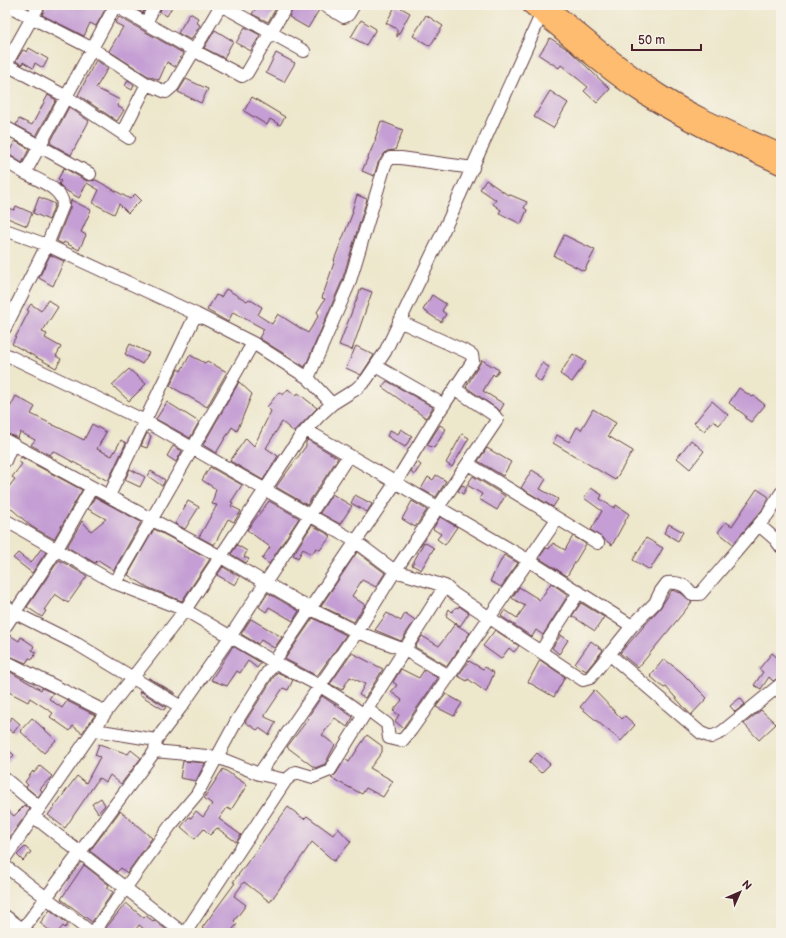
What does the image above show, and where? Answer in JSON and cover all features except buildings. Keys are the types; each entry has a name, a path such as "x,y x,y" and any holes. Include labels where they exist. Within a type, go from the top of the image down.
{"main road":[{"path":"529,5 544,10 661,93 679,104 781,152"},
{"path":"544,10 598,62 642,95 689,123 781,167"}],"street":[{"path":"7,5 93,49 148,84 164,92 169,90 221,5 304,51"},
{"path":"39,5 5,65 67,97 125,136 148,84"},
{"path":"25,173 93,49 114,5 193,50 240,75 245,75 287,5"},
{"path":"146,23 155,5"},
{"path":"324,5 344,17 348,15 354,5"},
{"path":"5,858 106,712 184,610 306,430 332,404 356,389 376,366 473,168 544,10"},
{"path":"5,127 90,174"},
{"path":"308,378 349,284 385,165 390,158 401,158 473,168"},
{"path":"5,161 59,194 63,200 63,205 47,245 5,328"},
{"path":"5,230 47,245 196,314 253,343 308,378 332,404"},
{"path":"109,496 196,314"},
{"path":"5,866 92,933 170,826 197,794 236,722 274,662 309,608 396,482 454,389 474,361 472,355 399,321"},
{"path":"115,583 151,519 193,450 253,343"},
{"path":"5,354 145,421 193,450 355,541 395,571 445,586 454,594 583,680 590,678 632,626 655,602 667,583 677,582 688,588 692,594 700,594 759,525 781,494"},
{"path":"376,366 444,405"},
{"path":"259,774 357,632 395,571 497,419 494,414 454,389"},
{"path":"306,430 528,560 632,626"},
{"path":"5,461 8,442 221,557 309,608 357,632 405,650 449,676"},
{"path":"5,916 24,932 46,897 230,637 349,455"},
{"path":"468,464 598,543"},
{"path":"5,627 57,549 92,487"},
{"path":"5,520 115,583 184,610 274,662 387,724 389,738 402,741 449,676 557,519"},
{"path":"759,525 775,539 781,547"},
{"path":"5,779 36,812 80,851 184,933 286,780 296,772 313,777 330,770 445,586"},
{"path":"541,651 579,592"},
{"path":"5,605 15,613 77,644 181,707"},
{"path":"609,654 701,733 711,737 722,732 781,684"},
{"path":"5,661 106,712"},
{"path":"95,730 217,758 259,774 286,780"}]}
